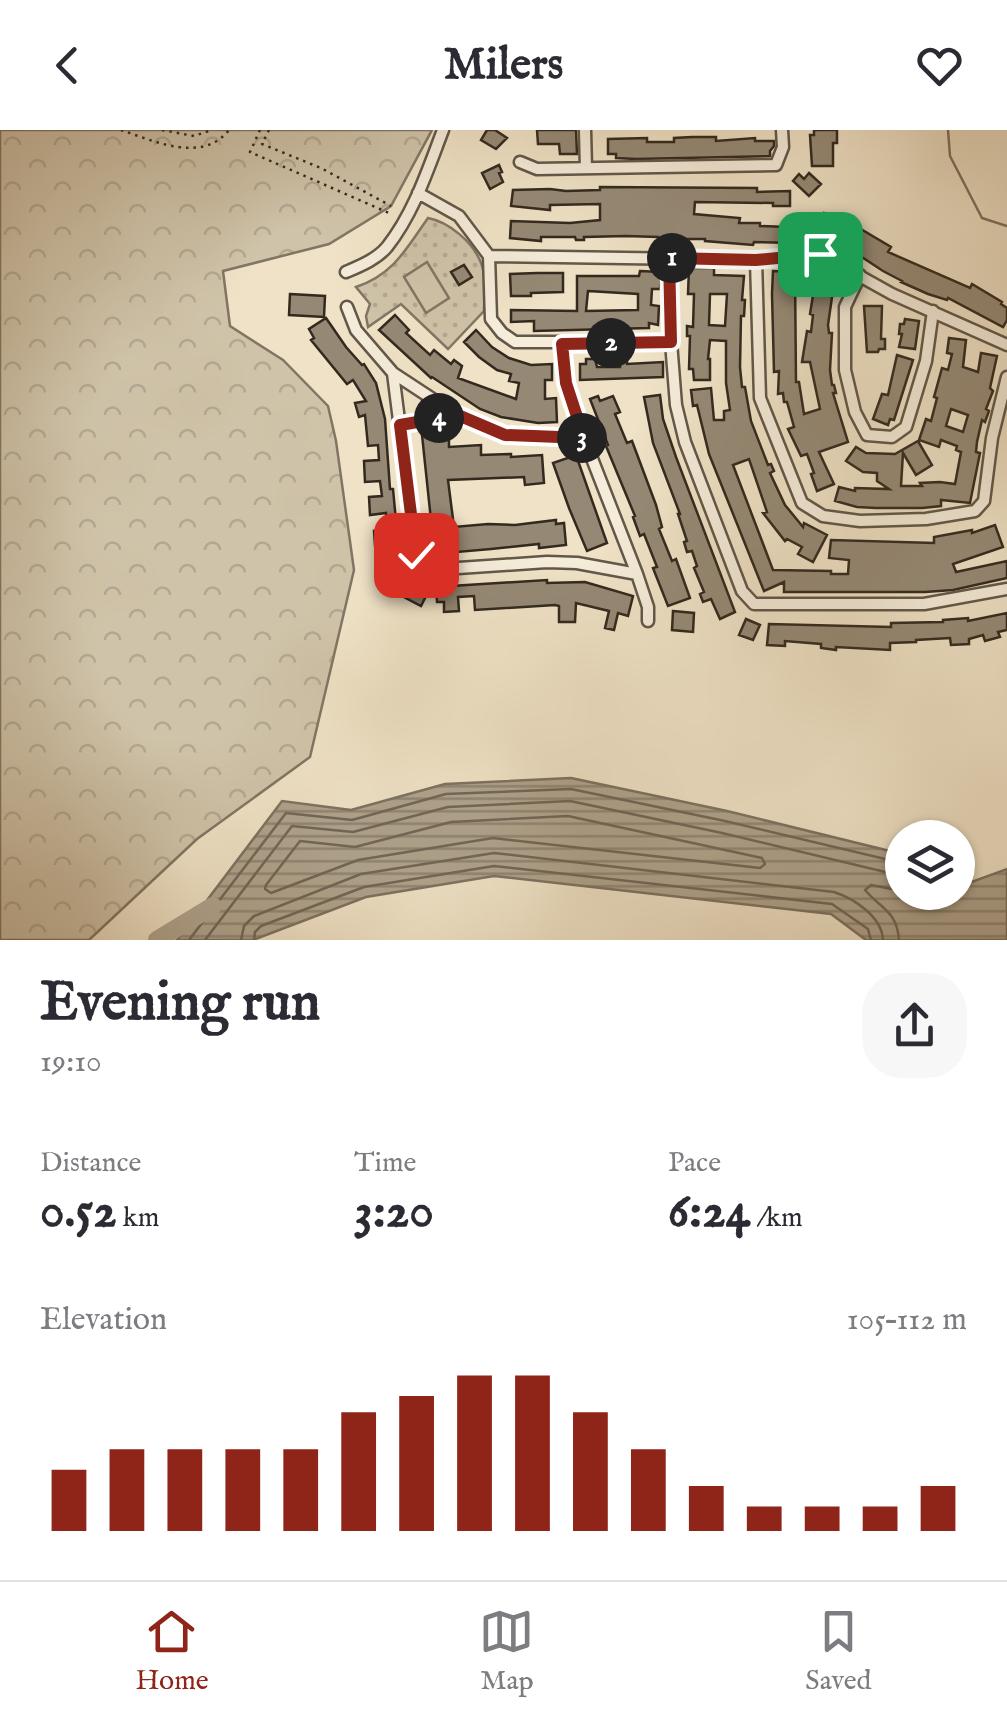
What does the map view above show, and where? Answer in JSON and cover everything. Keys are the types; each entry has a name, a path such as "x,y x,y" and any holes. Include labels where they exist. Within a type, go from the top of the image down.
{"street":[{"path":"346,272 386,249 418,194 443,130"},
{"path":"586,130 586,168"},
{"path":"520,162 537,169 776,164 783,146 782,130"},
{"path":"418,194 459,216 490,256 490,320 515,342 671,342"},
{"path":"490,256 756,260 820,254 892,294 1007,346"},
{"path":"669,258 676,405 685,442 742,591 754,604 924,604 1007,589"},
{"path":"756,260 760,398 802,503 822,516 860,522 926,519 976,511 984,501 992,438 1007,376"},
{"path":"860,276 845,307 844,370 855,412 868,435 892,437 906,427 926,361 933,310"},
{"path":"347,307 356,330 393,373 458,415 505,435 584,438"},
{"path":"562,344 566,383 648,607 648,621"},
{"path":"393,373 416,555 422,568 547,562 577,563 636,574"},
{"path":"400,425 458,415"}],"path":[{"path":"121,130 167,145 198,149 225,136 229,130"},
{"path":"162,130 194,136 212,130"},
{"path":"260,130 250,152 389,213"},
{"path":"269,130 262,144 320,168 391,206"}],"green space":[{"path":"0,130 432,130 391,206 329,244 223,271 230,326 283,360 328,406 354,570 310,757 197,839 89,940 0,940"},
{"path":"428,218 452,228 466,241 484,274 484,311 448,349 401,304 368,327 370,304 356,287 390,268"},
{"path":"427,262 449,298 426,313 404,277"}],"water":[{"path":"571,778 885,850 885,910 975,910 975,881 1007,869 1007,940 866,940 831,914 494,876 366,897 253,940 177,940 282,801 351,810 445,784"}],"building":[{"path":"487,130 507,138 496,149 481,140"},
{"path":"537,130 576,130 577,154 560,154 559,144 538,144"},
{"path":"814,130 837,130 833,166 812,166 810,135 814,135"},
{"path":"716,137 716,141 755,138 774,141 774,146 770,156 636,159 608,154 608,139 674,142 674,138"},
{"path":"499,165 503,182 490,189 482,173"},
{"path":"809,173 821,184 809,196 793,181 799,174 804,179"},
{"path":"600,187 790,191 790,206 695,202 694,214 740,218 739,223 760,226 787,227 811,220 815,237 804,235 806,240 795,243 753,245 626,236 584,240 541,237 541,241 510,238 511,221 600,220 600,204 550,205 550,210 511,206 513,190"},
{"path":"824,213 844,216 840,241 820,238"},
{"path":"854,225 891,247 888,252 970,288 972,284 1002,302 1007,308 1003,327 948,298 901,282 842,244"},
{"path":"464,265 472,277 459,285 451,272"},
{"path":"819,267 842,278 832,297 828,325 832,333 833,393 848,442 819,452 834,484 817,491 807,454 801,456 788,429 794,427 787,402 783,393 778,394 772,294 773,271 795,272 796,382 804,414 820,409 810,362 802,362 813,315 810,314 814,289 810,287"},
{"path":"689,268 714,268 714,275 744,276 740,367 751,421 785,505 803,527 804,523 827,535 813,562 798,554 802,547 785,541 763,513 767,512 749,459 733,465 773,570 848,574 849,560 829,558 831,540 934,543 934,537 972,533 995,525 1003,547 953,564 956,572 1007,561 1007,578 925,592 784,592 784,582 764,591 709,454 697,405 693,406 691,390 711,388 714,420 724,420 724,411 730,410 726,341 710,340 710,380 694,380 693,369 689,369 687,326 693,327 694,294 688,294","holes":["710,294 727,294 725,326 709,325"]},
{"path":"640,271 661,272 660,289 652,289 651,305 659,306 658,325 534,331 534,321 511,322 511,310 577,311 577,276 639,276","holes":["588,291 638,294 638,310 586,311"]},
{"path":"563,273 563,292 511,296 510,274"},
{"path":"290,294 325,296 324,317 289,315"},
{"path":"864,306 882,306 881,339 885,339 885,349 878,352 867,352"},
{"path":"395,315 409,330 406,333 430,355 434,350 451,364 454,360 462,366 458,378 516,399 519,383 509,381 511,374 497,370 464,342 476,330 509,358 531,365 552,364 552,380 545,380 545,399 556,398 557,422 501,417 480,409 431,378 379,330"},
{"path":"326,318 376,383 385,419 390,489 408,576 383,583 378,564 384,563 383,544 375,545 374,531 387,530 386,513 370,515 369,497 382,496 380,481 365,482 364,461 379,460 378,445 368,446 365,415 359,417 355,403 366,401 353,380 347,384 311,340 314,338 309,329"},
{"path":"905,319 919,321 915,349 899,347 900,324"},
{"path":"949,338 966,340 963,367 978,372 981,353 997,356 990,388 993,391 986,409 989,411 985,422 982,420 977,442 976,452 980,453 970,503 941,500 941,506 876,508 835,501 839,487 855,491 889,489 877,481 877,473 863,472 846,461 856,447 866,453 895,454 918,441 932,465 916,475 903,453 901,486 955,484 961,452 956,450 957,446 941,440 939,447 919,440 926,419 931,421 942,368 948,370 952,354 947,353","holes":["951,409 968,415 963,432 946,426"]},
{"path":"897,355 913,360 894,420 890,419 888,425 873,419 882,394 888,395"},
{"path":"586,359 595,359 597,367 620,367 620,359 627,359 627,364 663,362 663,377 580,380 580,364 586,364"},
{"path":"660,395 663,419 676,457 735,612 720,619 711,599 703,602 700,594 704,592 694,568 697,566 692,551 687,552 680,514 653,443 644,397"},
{"path":"598,396 600,401 613,396 620,412 615,414 627,443 632,441 656,505 662,527 659,529 672,561 676,559 690,598 668,606 653,568 657,567 644,534 640,536 590,399"},
{"path":"449,434 449,447 481,445 481,455 542,455 544,483 525,485 524,477 448,480 454,527 556,520 556,524 564,523 566,545 456,552 457,556 435,558 422,435"},
{"path":"576,455 607,543 587,551 553,463"},
{"path":"408,579 429,590 421,606 400,595"},
{"path":"547,580 585,582 633,596 628,616 618,613 614,630 605,628 609,611 576,603 575,622 559,622 559,606 555,605 475,610 474,596 458,597 459,611 444,612 444,602 437,602 436,587"},
{"path":"673,611 694,613 693,632 672,630"},
{"path":"1007,613 1007,630 998,632 1000,637 985,641 983,635 969,639 969,644 951,645 950,638 890,643 890,650 836,650 821,648 821,644 785,641 785,646 767,645 769,624 891,627 891,623 968,621"},
{"path":"746,619 760,625 753,640 739,635"}],"waterway":[{"path":"948,130 950,156 982,218 1007,226"},
{"path":"157,940 213,906"}],"route":[{"path":"416,555 400,425 458,415 505,435 584,438 566,383 562,344 671,342 669,258 756,260 820,254"}]}
